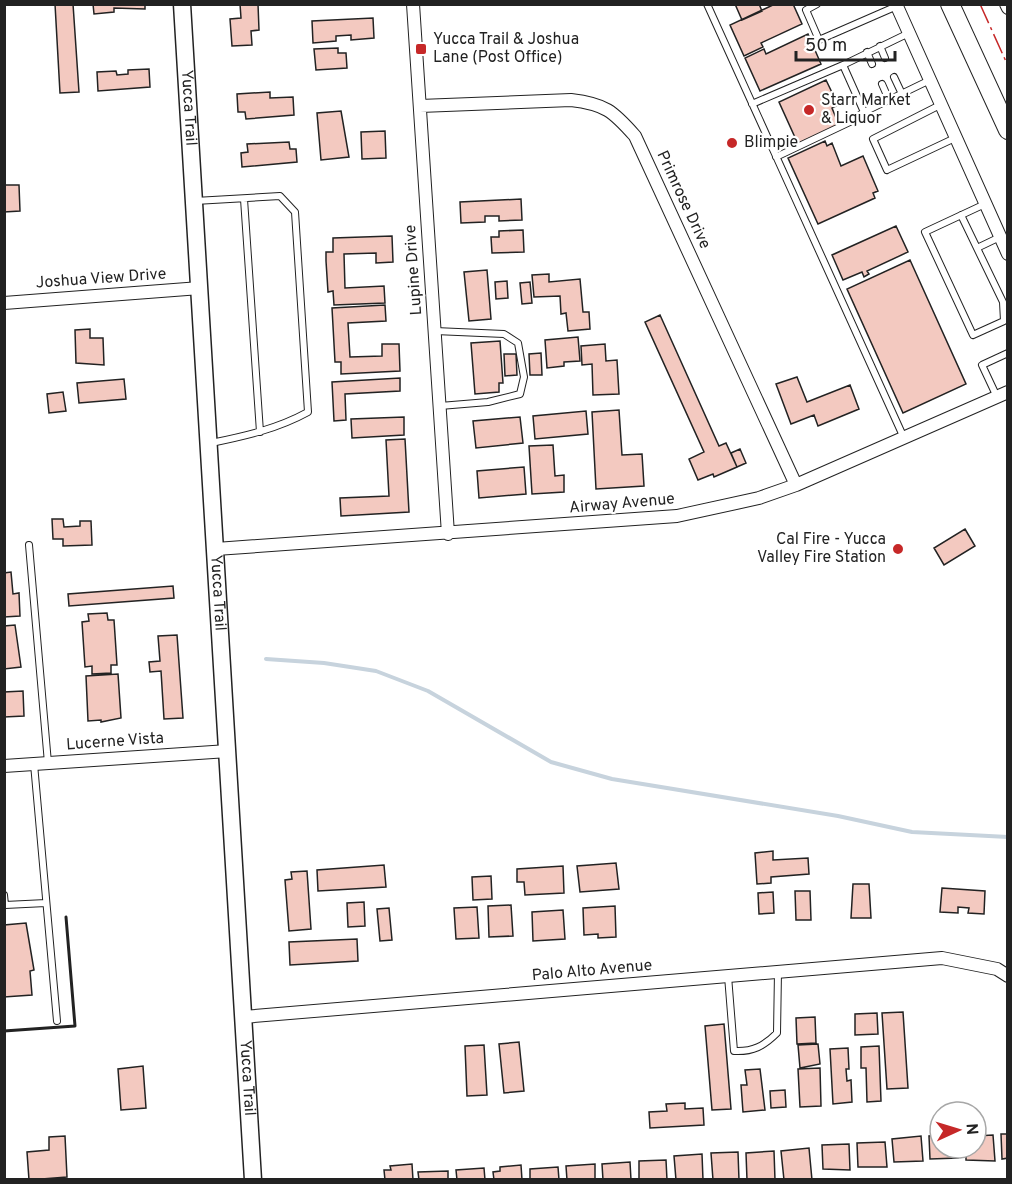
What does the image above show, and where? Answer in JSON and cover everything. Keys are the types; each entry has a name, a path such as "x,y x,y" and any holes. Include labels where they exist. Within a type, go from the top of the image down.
{"main road":[{"name":"Yucca Trail","path":"182,4 253,1179"},
{"path":"950,4 1008,130"}],"street":[{"name":"Lupine Drive","path":"413,4 448,534"},
{"path":"896,5 1008,254"},
{"name":"Primrose Drive","path":"420,106 571,100 594,103 614,112 635,136 796,485"},
{"name":"Joshua View Drive","path":"4,303 200,288"},
{"name":"Airway Avenue","path":"216,549 677,516 759,498 796,485 1002,395"},
{"name":"Lucerne Vista","path":"4,766 228,751"},
{"name":"Palo Alto Avenue","path":"243,1017 942,958 997,969 1008,976"}],"lane":[{"path":"707,4 904,439"},
{"path":"817,4 806,10 819,40 896,5"},
{"path":"752,104 843,65 909,33"},
{"path":"880,46 885,58"},
{"path":"867,52 873,64"},
{"path":"843,65 864,112"},
{"path":"894,77 902,94"},
{"path":"776,157 852,122 864,112 930,80"},
{"path":"882,84 889,99"},
{"path":"940,105 873,139 887,170 956,138"},
{"path":"195,201 280,196 295,212 308,412 289,423 210,443"},
{"path":"244,199 260,432"},
{"path":"961,215 1006,310 1004,321 973,335 925,232 961,215 985,204"},
{"path":"977,248 1000,237"},
{"path":"435,331 504,334 518,343 524,377 520,394 488,402 440,406"},
{"path":"1002,395 982,365 1008,353"},
{"path":"29,545 48,763"},
{"path":"34,764 57,1021"},
{"path":"4,895 5,905 46,903"},
{"path":"728,976 734,1051 745,1052 761,1047 777,1033 778,972"}],"building":[{"path":"55,4 73,4 79,92 60,93"},
{"path":"93,4 145,4 145,9 114,8 114,12 94,14"},
{"path":"240,4 258,4 259,30 251,31 252,45 232,46 230,19 241,18"},
{"path":"735,4 759,4 762,11 742,20"},
{"path":"775,4 793,4 802,24 761,43 763,47 744,56 730,25"},
{"path":"373,18 374,38 351,40 351,35 336,36 336,41 313,43 312,21"},
{"path":"808,34 821,64 760,91 745,58 764,49 766,54"},
{"path":"338,48 338,53 346,53 347,68 316,70 314,49"},
{"path":"149,69 150,87 98,91 97,72 116,71 117,75 128,74 128,70"},
{"path":"826,80 838,105 832,108 839,125 798,144 779,102"},
{"path":"270,92 270,98 293,97 294,115 246,119 245,112 238,112 237,94"},
{"path":"341,111 349,157 321,160 317,113"},
{"path":"385,131 386,158 362,159 361,132"},
{"path":"825,141 827,146 832,143 841,166 863,156 878,191 873,193 875,198 818,224 788,158"},
{"path":"289,142 290,149 296,149 297,162 242,167 241,153 248,152 247,144"},
{"path":"4,185 19,185 20,211 4,212"},
{"path":"521,199 522,220 499,221 499,216 485,216 485,222 461,223 460,202"},
{"path":"896,226 908,252 867,271 869,274 864,277 862,272 843,280 832,255"},
{"path":"523,230 524,252 492,253 491,237 499,237 499,231"},
{"path":"392,236 393,262 376,263 376,253 344,254 345,288 384,286 385,303 334,305 333,291 328,292 326,261 326,252 333,252 333,238"},
{"path":"910,260 966,384 903,413 847,289"},
{"path":"487,270 491,319 469,321 464,272"},
{"path":"549,274 549,282 580,279 583,312 589,312 590,329 568,331 566,313 561,314 560,296 534,297 532,275"},
{"path":"507,281 508,298 496,299 495,282"},
{"path":"530,282 532,303 522,304 520,283"},
{"path":"385,305 386,321 348,323 350,357 382,356 382,344 399,344 400,371 341,374 341,362 335,362 332,308"},
{"path":"660,315 719,446 726,443 737,467 714,477 713,474 698,480 689,459 704,452 645,322"},
{"path":"90,329 90,338 103,338 104,365 76,363 75,330"},
{"path":"578,337 580,361 564,362 564,366 547,368 545,340"},
{"path":"500,341 503,383 499,383 499,392 475,394 471,343"},
{"path":"605,344 606,361 617,360 619,394 593,395 592,364 582,365 581,346"},
{"path":"541,353 542,375 530,375 529,354"},
{"path":"504,354 516,354 517,375 505,376"},
{"path":"797,377 807,402 850,385 859,409 818,426 814,415 791,424 776,384"},
{"path":"400,378 400,391 345,394 346,420 334,421 332,382"},
{"path":"124,379 126,399 79,403 77,383"},
{"path":"63,392 66,411 49,413 47,394"},
{"path":"619,410 622,455 642,454 644,486 596,489 592,412"},
{"path":"586,411 588,434 535,439 533,416"},
{"path":"404,417 404,435 352,438 351,419"},
{"path":"520,417 523,443 476,448 473,421"},
{"path":"405,439 409,512 341,516 340,498 389,496 386,440"},
{"path":"553,445 555,476 564,475 564,492 532,494 529,446"},
{"path":"740,449 746,463 737,467 731,453"},
{"path":"524,467 526,494 479,498 477,471"},
{"path":"52,519 63,519 64,527 80,526 80,521 91,521 92,545 63,546 63,539 53,539"},
{"path":"965,529 975,546 944,565 934,548"},
{"path":"11,572 13,594 19,593 20,616 4,617 4,573"},
{"path":"173,586 174,598 69,606 68,594"},
{"path":"107,613 108,620 114,620 117,665 111,665 111,673 92,674 92,666 85,667 82,622 89,621 88,614"},
{"path":"15,625 21,667 4,669 4,626"},
{"path":"177,635 183,718 164,719 161,671 150,672 149,662 160,661 158,636"},
{"path":"118,674 121,718 101,722 101,720 88,721 86,676"},
{"path":"23,691 24,716 4,717 4,692"},
{"path":"773,851 773,860 808,858 809,874 771,877 771,883 757,884 755,853"},
{"path":"616,863 619,889 580,892 577,866"},
{"path":"384,865 386,887 318,891 317,870"},
{"path":"563,866 564,893 525,895 524,882 517,882 517,869"},
{"path":"307,871 311,929 289,931 285,880 292,879 291,872"},
{"path":"491,876 492,899 473,900 472,877"},
{"path":"853,884 869,884 871,918 851,918"},
{"path":"942,888 985,891 984,914 968,913 969,908 958,907 958,913 940,912"},
{"path":"795,891 810,891 811,920 796,920"},
{"path":"773,892 774,913 759,914 758,893"},
{"path":"364,902 365,926 348,927 347,903"},
{"path":"511,905 513,936 489,937 488,906"},
{"path":"615,906 616,937 598,938 598,934 584,935 583,908"},
{"path":"477,907 479,938 456,939 454,908"},
{"path":"389,908 392,940 380,941 377,909"},
{"path":"563,910 565,939 533,941 532,912"},
{"path":"26,923 34,970 30,971 32,995 4,997 4,925"},
{"path":"357,939 358,961 290,965 289,942"},
{"path":"903,1012 908,1088 887,1089 882,1013"},
{"path":"877,1013 878,1034 855,1035 855,1014"},
{"path":"815,1017 816,1043 797,1044 796,1018"},
{"path":"724,1024 731,1109 712,1110 705,1026"},
{"path":"519,1042 524,1091 504,1093 499,1044"},
{"path":"818,1044 820,1064 800,1068 798,1045"},
{"path":"484,1045 487,1095 467,1096 465,1046"},
{"path":"879,1046 881,1101 867,1102 866,1068 861,1068 861,1047"},
{"path":"848,1048 849,1069 846,1069 847,1081 851,1080 852,1102 833,1104 830,1049"},
{"path":"143,1066 146,1108 121,1110 118,1069"},
{"path":"820,1068 821,1106 800,1107 798,1069"},
{"path":"760,1069 765,1110 743,1112 741,1085 747,1085 745,1070"},
{"path":"785,1090 786,1107 771,1108 770,1091"},
{"path":"685,1103 685,1109 703,1108 704,1125 650,1128 649,1112 667,1111 666,1104"},
{"path":"1001,1134 1008,1134 1008,1158 1002,1159"},
{"path":"988,1135 993,1135 995,1161 966,1160 988,1160"},
{"path":"65,1136 67,1177 29,1180 27,1152 49,1150 49,1137"},
{"path":"921,1136 923,1161 894,1162 892,1139"},
{"path":"885,1142 887,1167 858,1167 857,1143"},
{"path":"849,1144 850,1170 823,1169 822,1145"},
{"path":"809,1148 812,1180 784,1180 781,1151"},
{"path":"774,1151 775,1180 747,1180 746,1153"},
{"path":"738,1152 739,1180 713,1180 711,1153"},
{"path":"702,1154 703,1180 676,1180 674,1156"},
{"path":"666,1160 667,1180 639,1180 639,1161"},
{"path":"630,1162 631,1180 603,1180 602,1164"},
{"path":"412,1164 413,1180 385,1180 384,1170 391,1170 390,1166"},
{"path":"595,1164 595,1180 567,1180 566,1166"},
{"path":"521,1165 522,1180 494,1180 493,1172 500,1171 500,1167"},
{"path":"558,1167 559,1180 530,1180 530,1169"},
{"path":"484,1168 485,1180 457,1180 456,1170"},
{"path":"448,1171 448,1180 419,1180 418,1172"}],"waterway":[{"path":"266,659 324,663 376,671 428,691 551,762 612,779 838,816 912,832 1008,837"}],"wall":[{"path":"4,1031 75,1026 66,917"}],"power":[{"path":"980,4 1008,66"}],"place":[{"name":"Yucca Trail & Joshua Lane (Post Office)","path":"421,49"},
{"name":"Starr Market & Liquor","path":"809,110"},
{"name":"Blimpie","path":"732,143"},
{"name":"Cal Fire - Yucca Valley Fire Station","path":"898,549"}]}
